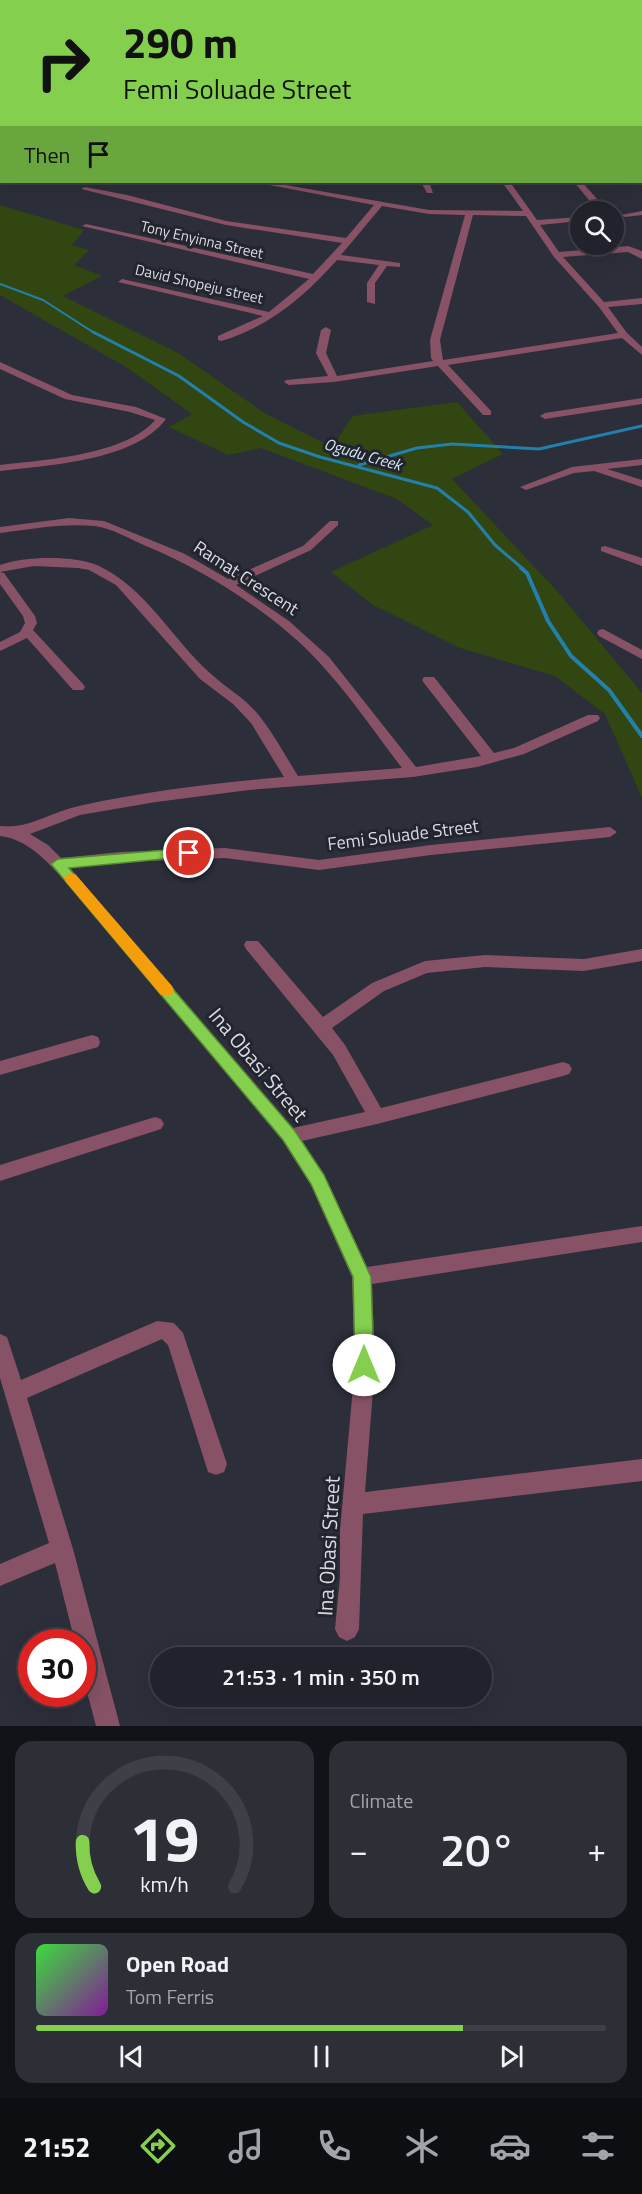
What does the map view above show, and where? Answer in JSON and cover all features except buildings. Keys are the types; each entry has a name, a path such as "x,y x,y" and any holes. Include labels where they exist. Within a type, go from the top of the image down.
{"street":[{"path":"264,183 429,212 527,214"},
{"path":"425,183 430,191"},
{"path":"507,183 557,255 602,305 624,335 642,352"},
{"path":"579,183 594,201"},
{"path":"85,189 127,197 226,223 348,241"},
{"path":"221,338 270,315 335,257 379,204"},
{"path":"625,215 642,213"},
{"path":"469,214 435,340 436,358 487,413"},
{"path":"534,223 570,220"},
{"name":"Tony Enyinna Street","path":"86,226 313,277"},
{"path":"557,255 628,249 638,251 642,256"},
{"path":"335,257 397,265"},
{"path":"372,302 371,283 385,264"},
{"name":"David Shopeju street","path":"122,282 270,315"},
{"path":"602,305 642,301"},
{"path":"326,330 321,353 334,379"},
{"path":"289,382 334,379 441,364 507,351 624,335"},
{"path":"0,365 69,397 132,409 161,419 156,428 118,447 0,468"},
{"path":"545,416 642,401"},
{"path":"526,488 572,470 642,462"},
{"path":"592,467 642,484"},
{"name":"Ramat Crescent","path":"0,530 69,521 100,523 181,556 228,584 285,624 324,660 413,772"},
{"path":"228,584 307,548 334,522"},
{"path":"605,549 642,562"},
{"path":"0,569 34,562 78,564 93,567 120,582 205,676 238,701 256,720 294,782"},
{"path":"0,576 30,616 31,622 27,631 16,640 0,647"},
{"path":"27,631 78,687"},
{"path":"603,633 642,655"},
{"path":"429,680 491,759"},
{"path":"9,832 78,811 201,791 413,772 491,759 555,737 593,718"},
{"name":"Ina Obasi Street","path":"9,832 43,849 58,864 289,1136 318,1180 362,1277 364,1365 353,1504 347,1629"},
{"name":"Femi Soluade Street","path":"58,864 120,857 225,852 320,865 431,850 610,832"},
{"path":"252,945 339,1050 377,1118"},
{"path":"322,1027 378,987 425,967 485,961 584,965 642,955"},
{"path":"0,1068 92,1042"},
{"path":"289,1136 377,1118 563,1069"},
{"path":"0,1173 155,1124"},
{"path":"362,1277 642,1234"},
{"path":"16,1392 157,1330 167,1330 176,1340 216,1464"},
{"path":"0,1344 62,1550 108,1726"},
{"path":"353,1504 642,1470"},
{"path":"0,1575 62,1550"}],"green space":[{"path":"0,205 84,230 72,245 89,250 74,265 102,276 63,296 178,353 266,414 332,447 353,416 457,402 503,454 452,479 558,592 642,693 642,798 605,714 555,676 460,648 373,605 331,572 433,525 397,499 261,448 228,455 169,427 192,414 126,367 0,295"}],"waterway":[{"name":"Ogudu Creek","path":"0,284 43,300 96,334"},
{"name":"Ogudu Creek","path":"93,332 179,376 243,422 279,443 320,457 437,488 468,512 495,545 523,569"},
{"path":"359,465 417,448 452,444 539,449 642,426"},
{"name":"Ogudu Creek","path":"521,568 527,573 548,621 571,656 609,690 642,736"}],"slow traffic":[{"path":"71,878 166,990"}],"route":[{"path":"189,853 58,864 289,1136 318,1180 362,1277 364,1365"}]}
